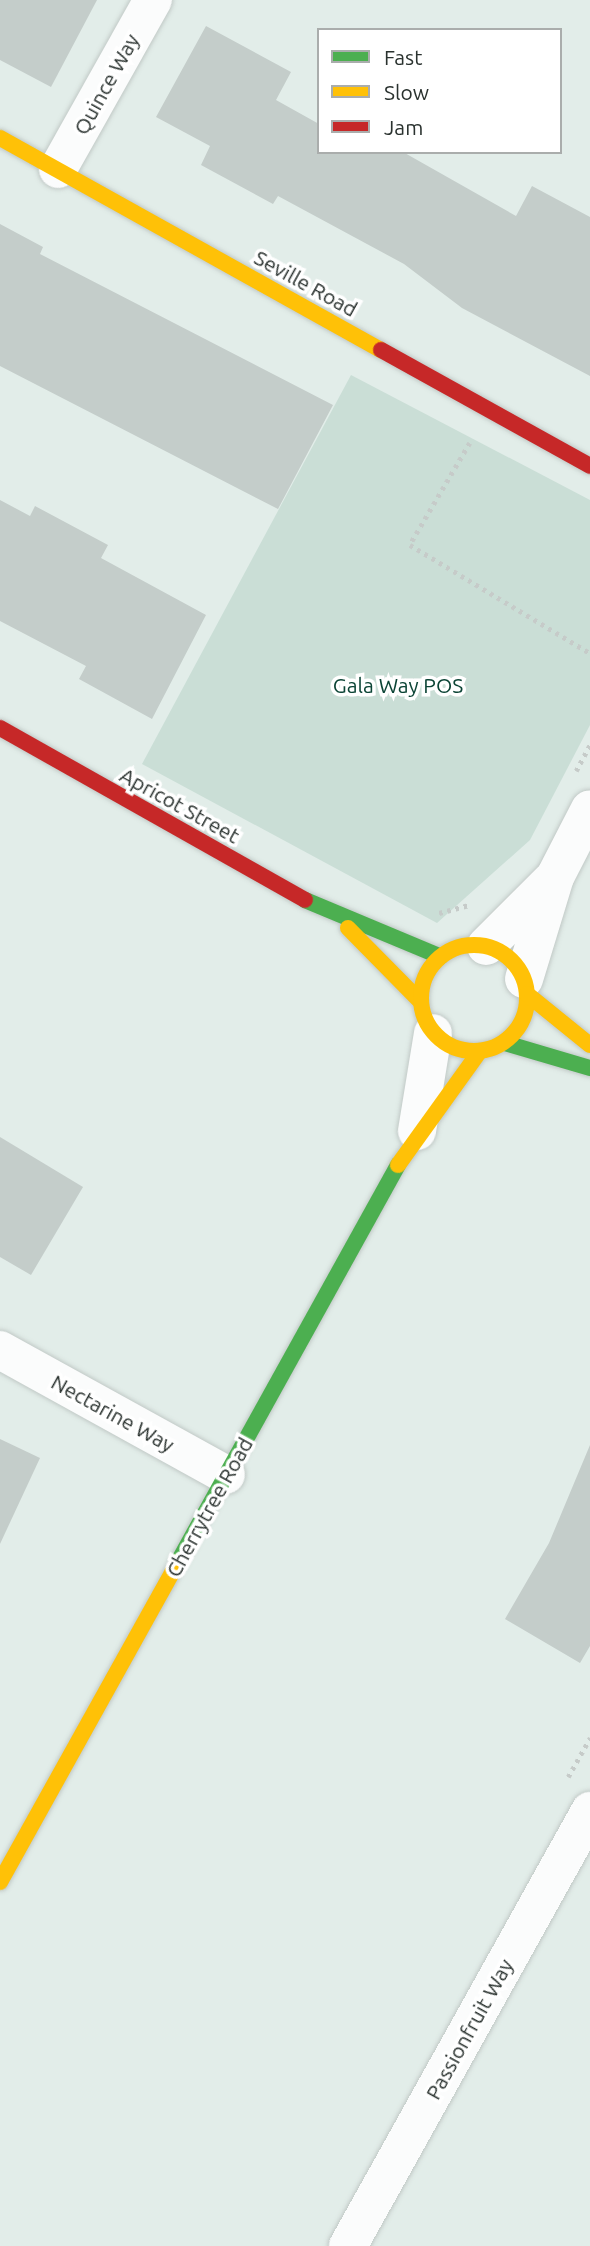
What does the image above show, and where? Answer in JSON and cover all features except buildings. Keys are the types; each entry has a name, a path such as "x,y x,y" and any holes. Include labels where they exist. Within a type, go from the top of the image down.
{"street":[{"name":"Quince Way","path":"58,169 153,0"},
{"name":"Seville Road","path":"0,138 590,466"},
{"name":"Apricot Street","path":"0,728 339,919 441,957"},
{"path":"580,795 526,986 519,1028 505,1043 480,1052 462,1050 427,1017 429,968 456,948 486,946 510,960 526,986 590,1045"},
{"path":"486,946 555,877"},
{"name":"Apricot Street","path":"339,919 427,1017"},
{"name":"Cherrytree Road","path":"417,1131 427,1017"},
{"path":"505,1043 590,1068"},
{"name":"Cherrytree Road","path":"0,1882 417,1131 480,1052"},
{"name":"Nectarine Way","path":"0,1350 226,1475"},
{"name":"Passionfruit Way","path":"348,2246 590,1811"}],"path":[{"path":"490,410 410,545 590,653"},
{"path":"580,795 590,745"},
{"path":"405,944 418,918 472,904"}],"green space":[{"name":"Gala Way POS","path":"351,375 590,500 590,725 530,840 437,923 142,764"}],"traffic: fast":[{"path":"305,900 441,957"},
{"path":"505,1043 590,1068"},
{"path":"178,1562 398,1165"}],"traffic: slow":[{"path":"0,138 381,350"},
{"path":"348,928 421,1002"},
{"path":"474,945 494,949 511,961 523,978 527,998 523,1018 511,1035 494,1047 474,1051 454,1047 437,1035 425,1018 421,998 425,978 437,961 454,949 474,945"},
{"path":"527,994 590,1045"},
{"path":"398,1165 480,1051"},
{"path":"0,1882 178,1562"}],"traffic: jam":[{"path":"381,350 590,466"},
{"path":"0,728 305,900"}]}
